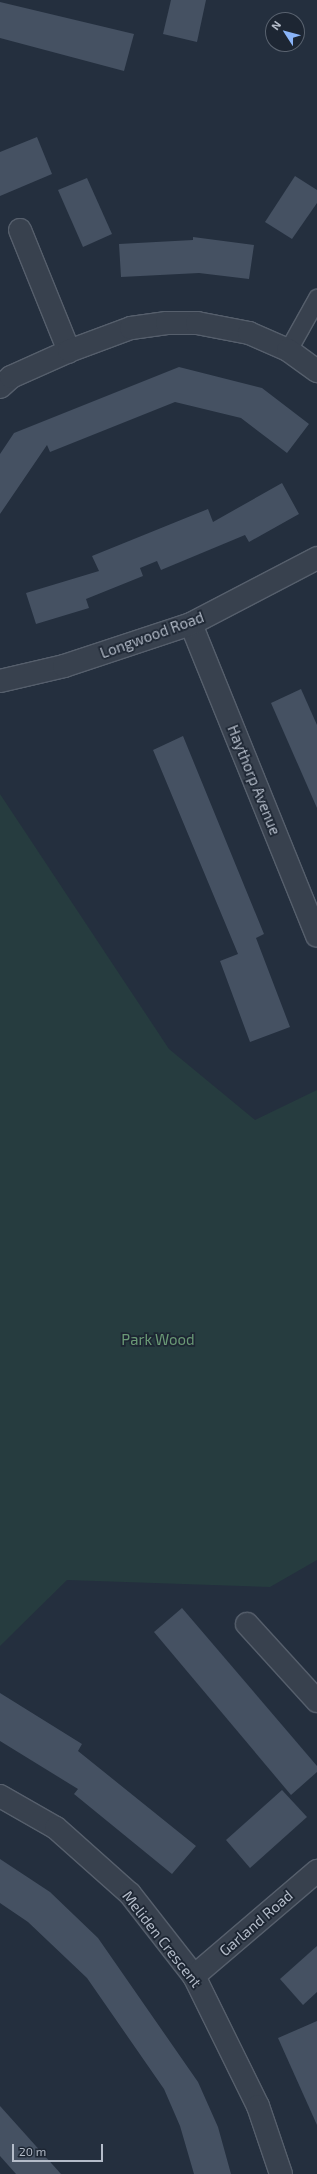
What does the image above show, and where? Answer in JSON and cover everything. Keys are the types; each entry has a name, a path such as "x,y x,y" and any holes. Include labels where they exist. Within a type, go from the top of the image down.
{"street":[{"path":"20,230 69,350"},
{"path":"0,386 11,377 69,350 131,328 197,322 249,333 288,350 317,371"},
{"name":"Longwood Road","path":"0,680 64,666 191,624 317,558"},
{"name":"Haythorp Avenue","path":"191,624 317,936"},
{"path":"247,1624 317,1701"},
{"name":"Meliden Crescent","path":"0,1796 56,1828 130,1894 194,1976 258,2106 281,2174"},
{"name":"Garland Road","path":"194,1976 317,1870"}],"lane":[{"path":"288,350 317,298"}],"green space":[{"name":"Park Wood","path":"0,794 169,1049 255,1120 317,1090 317,1560 270,1587 67,1580 0,1646"}],"building":[{"path":"171,0 206,0 197,42 163,34"},
{"path":"0,2 134,34 124,71 0,38"},
{"path":"37,137 52,174 0,196 0,152"},
{"path":"295,176 317,190 317,203 292,239 265,222"},
{"path":"87,178 112,234 83,247 58,190"},
{"path":"193,237 254,245 249,279 199,273 121,277 119,244 193,240"},
{"path":"179,367 262,388 309,424 287,453 241,418 175,402 50,452 47,445 0,514 0,454 14,433"},
{"path":"282,483 299,514 249,542 245,535 161,570 157,561 140,568 143,576 86,599 89,608 36,624 26,593 99,571 92,556 208,509 213,522"},
{"path":"301,689 317,725 317,808 271,703"},
{"path":"183,736 264,934 256,938 290,1027 250,1042 220,961 238,954 153,750"},
{"path":"182,1608 317,1766 317,1772 291,1795 154,1632"},
{"path":"0,1693 82,1744 78,1751 196,1846 172,1874 74,1794 78,1789 0,1741"},
{"path":"282,1790 307,1817 250,1868 226,1840"},
{"path":"0,1859 50,1892 98,1938 198,2082 218,2127 231,2174 194,2174 180,2126 164,2089 87,1978 28,1922 0,1903"},
{"path":"317,1946 317,1992 303,2005 280,1979"},
{"path":"317,2021 317,2125 278,2038"},
{"path":"0,2106 61,2174 16,2174 0,2156"}]}
